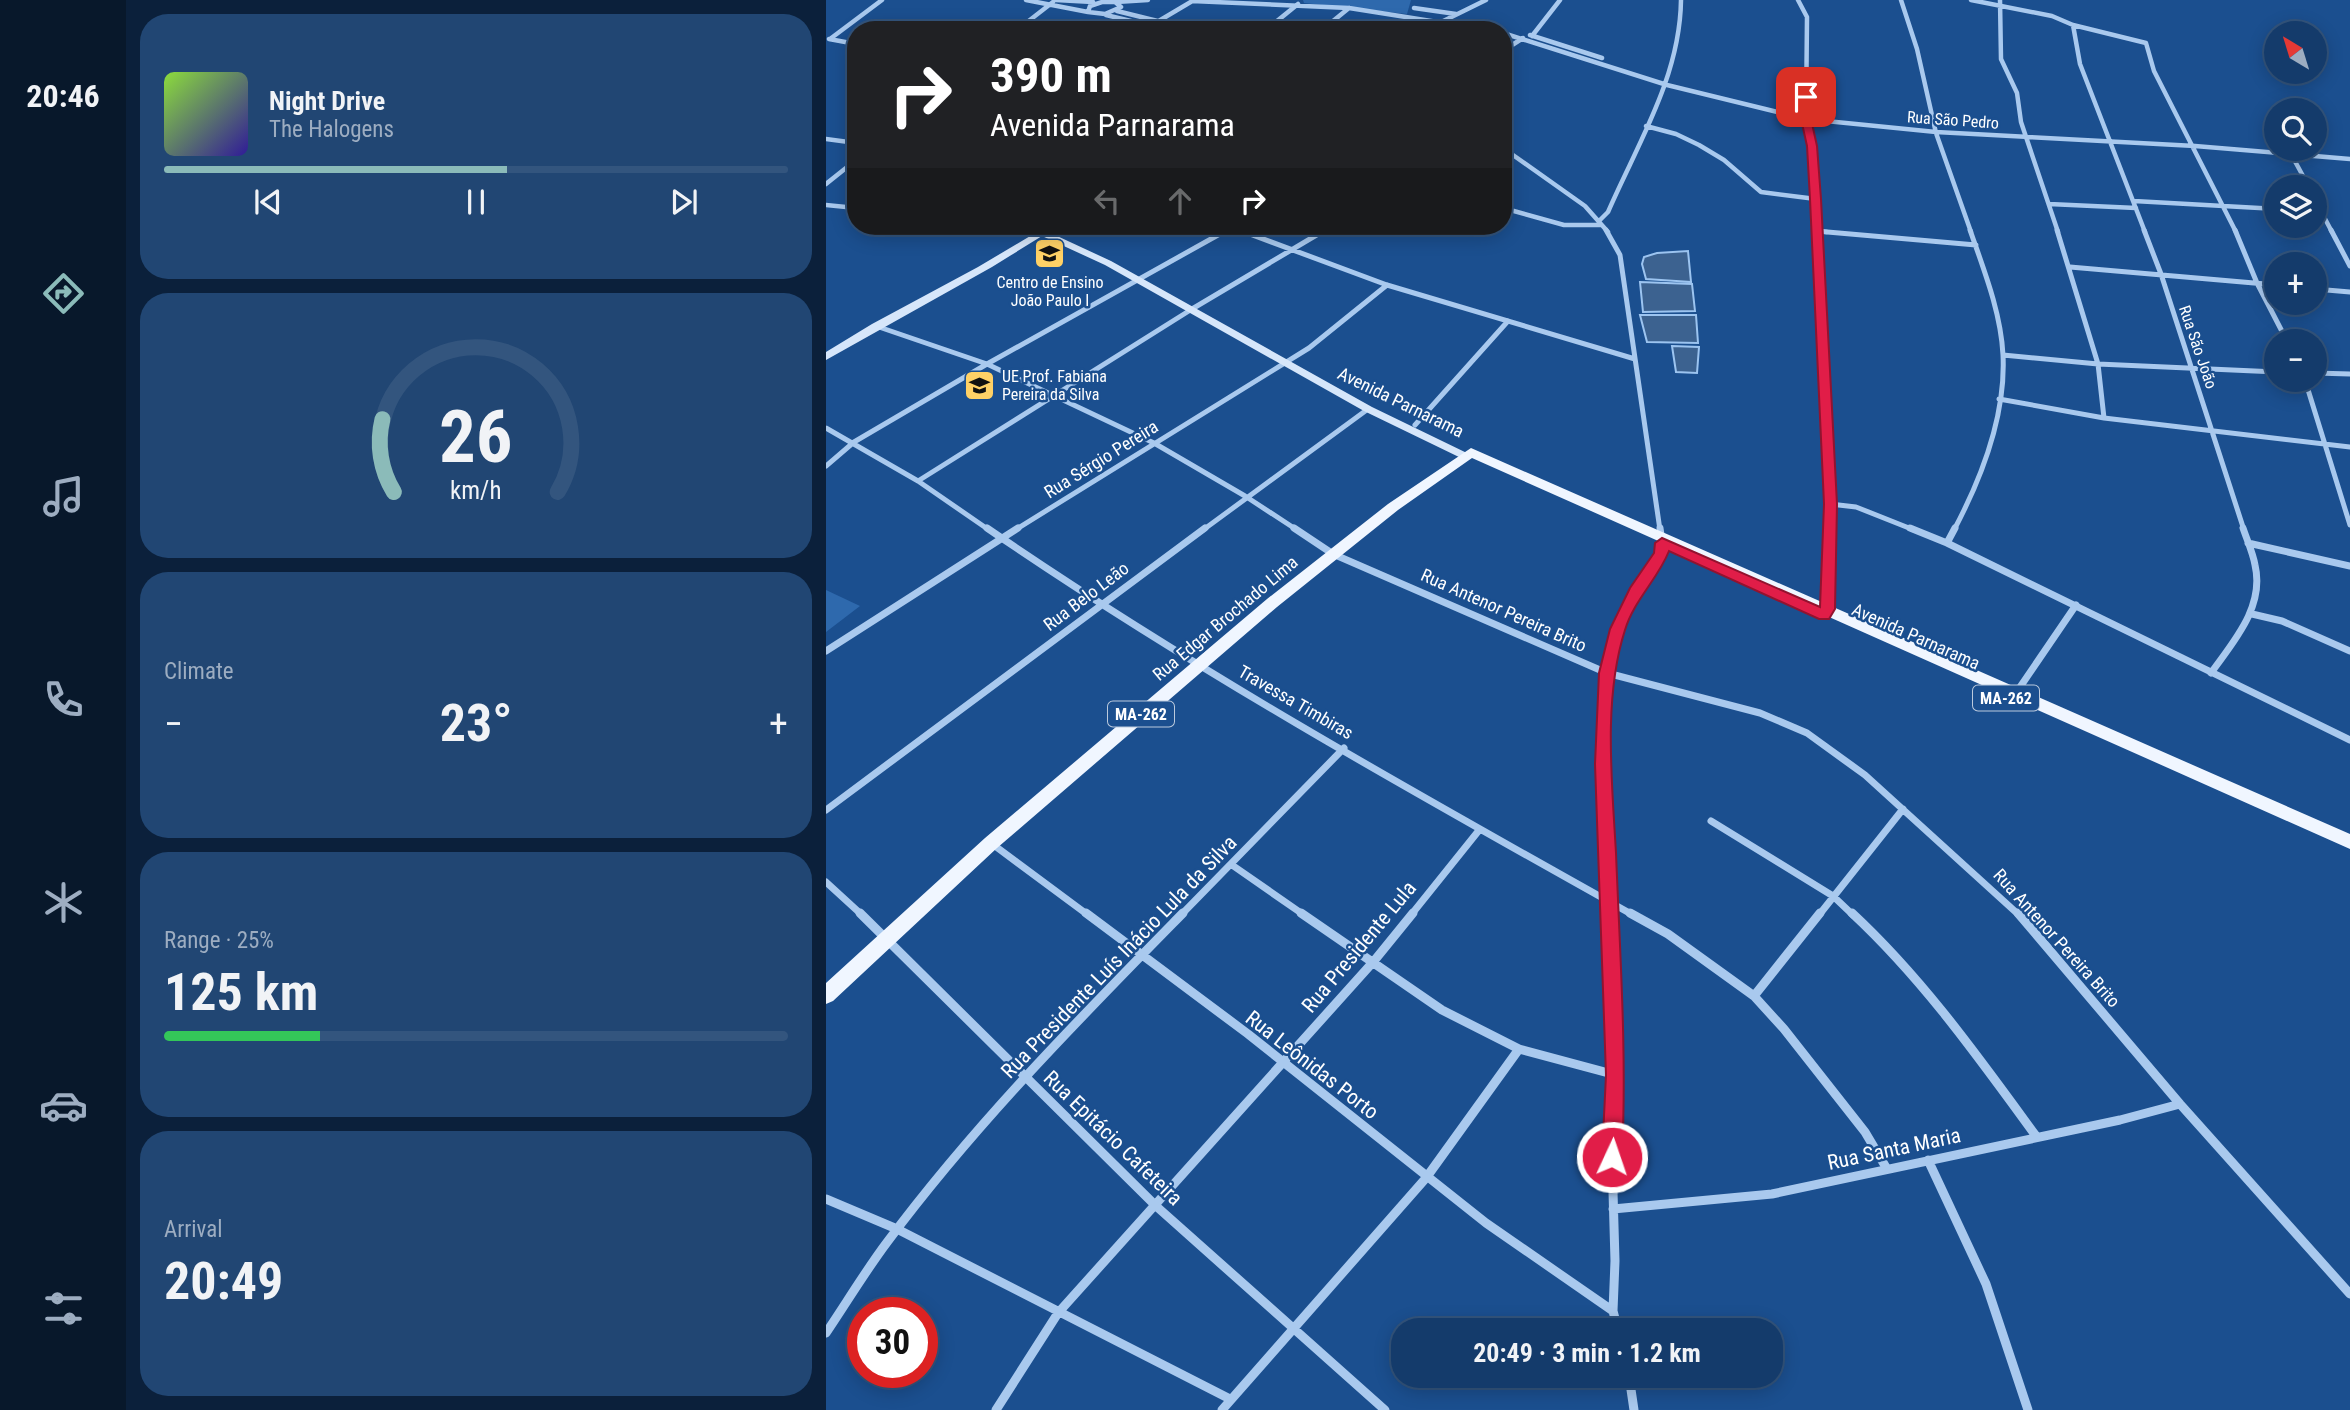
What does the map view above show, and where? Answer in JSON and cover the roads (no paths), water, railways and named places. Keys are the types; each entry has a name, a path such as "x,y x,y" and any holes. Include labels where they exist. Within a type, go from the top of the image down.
{"main road":[{"name":"Avenida Parnarama","path":"1468,453 2309,828 2350,842"},
{"name":"Rua Edgar Brochado Lima","path":"826,995 991,843 1200,665 1333,554 1468,453"},
{"name":"Avenida Parnarama","path":"2309,828 2350,852"}],"street":[{"path":"856,21 882,0"},
{"path":"1026,0 1097,3 1148,0"},
{"path":"1412,17 1414,0"},
{"path":"1105,15 1117,10 1158,21 1193,1 1298,2 1444,21 1486,0"},
{"path":"1532,36 1560,0"},
{"path":"1512,211 1545,220 1590,227 1601,223 1667,85 1679,30 1681,0"},
{"path":"1798,0 1807,17 1806,119 1812,146 1830,504 1826,612"},
{"path":"1901,0 1919,49 1936,132 1976,245 1995,310 2003,355 1999,399 1984,467 1947,543"},
{"path":"1971,0 2001,3 2146,43 2154,71 2225,207 2257,283 2281,329"},
{"path":"1055,1 1130,21"},
{"path":"1029,21 1055,1"},
{"path":"1115,2 1120,5 1117,10"},
{"path":"1276,21 1298,2"},
{"path":"1088,12 1090,6 1097,3"},
{"path":"2001,3 2001,59 2017,93 2021,122 2070,267 2098,364 2104,418"},
{"path":"1333,21 1349,8"},
{"path":"1413,8 1457,14"},
{"path":"1450,18 1456,21"},
{"name":"Rua São João","path":"2073,25 2080,64 2161,274 2194,369 2256,575 2252,614 2211,673"},
{"path":"829,42 847,28"},
{"name":"Rua São Pedro","path":"1512,33 1588,53 1621,69"},
{"name":"Rua São Pedro","path":"1512,34 1667,85 1806,119 1936,132 2264,151"},
{"path":"1512,45 1523,38"},
{"path":"829,42 847,43"},
{"path":"1646,126 1676,134 1699,145 1724,160 1760,192 1815,199"},
{"path":"826,137 847,140"},
{"path":"1512,154 1567,190 1612,235 1620,255 1655,536 1661,553 1635,592 1618,629 1607,673 1603,764 1616,1075 1613,1209 1615,1318"},
{"name":"Rua São Pedro","path":"2327,157 2350,159"},
{"path":"826,184 847,167"},
{"path":"2049,204 2264,208"},
{"path":"826,205 847,207"},
{"path":"2327,226 2350,266"},
{"path":"1816,232 1976,245"},
{"path":"826,357 876,326 1041,235"},
{"name":"Avenida Parnarama","path":"1055,235 1370,407 1468,453"},
{"path":"826,466 854,442 1215,235"},
{"path":"1254,235 1387,285 1635,359"},
{"path":"918,481 1316,235"},
{"path":"2070,267 2264,284"},
{"name":"Rua Sérgio Pereira","path":"826,651 1001,538 1309,348 1387,285"},
{"path":"2327,290 2350,292"},
{"path":"1413,427 1508,321"},
{"name":"Rua Antenor Pereira Brito","path":"876,326 987,364 1154,443 1245,496 1333,554 1607,673 1760,713 1807,733 1865,775 2010,904 2080,983 2180,1104 2350,1294"},
{"path":"2003,355 2098,364 2264,372"},
{"path":"2327,373 2350,374"},
{"path":"2309,392 2350,525"},
{"path":"1999,399 2104,418 2350,447"},
{"name":"Rua Belo Leão","path":"826,810 921,743 1245,496 1370,407"},
{"name":"Travessa Timbiras","path":"826,428 918,481 1001,538 1200,665 1480,829 1668,934 1755,996 1866,1132 1887,1169"},
{"path":"1830,504 1856,507 1947,543 2350,740"},
{"path":"2248,543 2350,566"},
{"path":"2014,696 2076,605"},
{"path":"2252,614 2282,621 2350,651"},
{"name":"Rua Presidente Luís Inácio Lula da Silva","path":"826,1333 897,1229 1025,1077 1140,955 1232,865 1344,748"},
{"path":"1755,996 1903,809"},
{"path":"1711,821 1833,896 1891,949 1961,1032 2036,1136"},
{"name":"Rua Presidente Lula","path":"996,1410 1058,1313 1374,961 1480,829"},
{"name":"Rua Leônidas Porto","path":"991,843 1284,1062 1426,1178 1573,1286 1613,1311"},
{"path":"1232,865 1442,1010 1519,1049 1616,1075"},
{"name":"Rua Epitácio Cafeteira","path":"826,882 887,937 1156,1206 1385,1410"},
{"path":"1222,1410 1426,1178 1519,1049"},
{"name":"Rua Santa Maria","path":"1613,1209 1772,1194 2120,1120 2180,1104"},
{"path":"1928,1160 1986,1284 2028,1410"},
{"path":"826,1199 897,1229 1230,1399"},
{"path":"1631,1388 1634,1410"}],"place":[{"name":"Centro de Ensino João Paulo I","path":"1050,253"},
{"name":"UE Prof. Fabiana Pereira da Silva","path":"979,385"}]}
